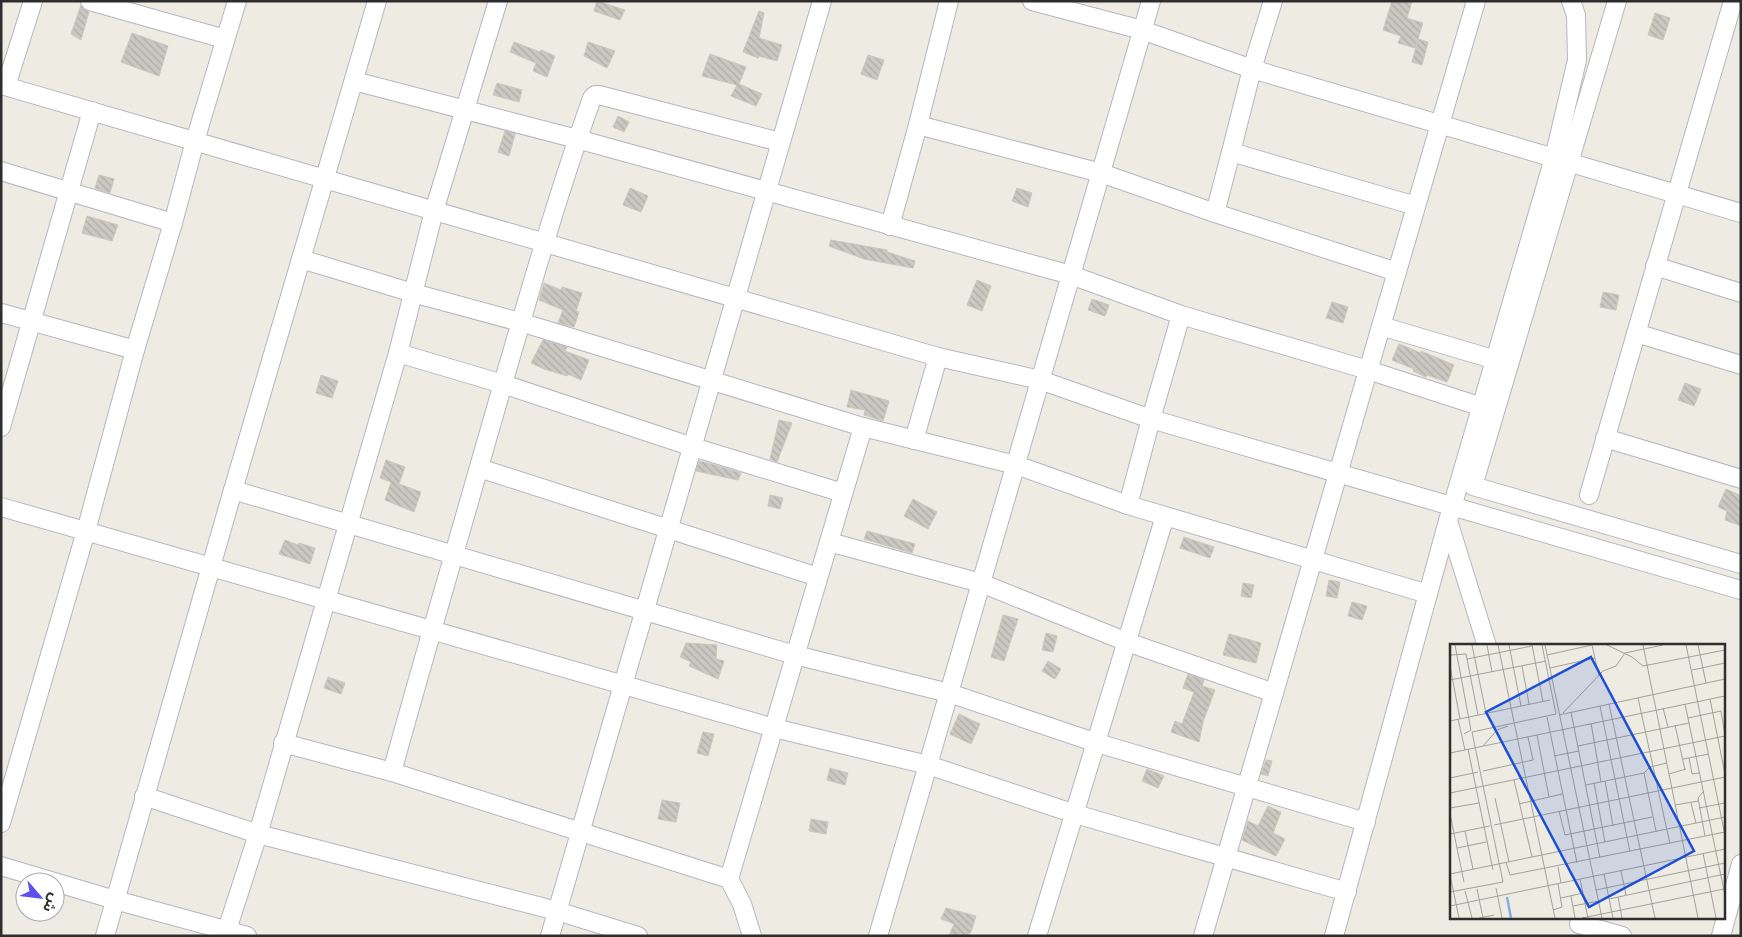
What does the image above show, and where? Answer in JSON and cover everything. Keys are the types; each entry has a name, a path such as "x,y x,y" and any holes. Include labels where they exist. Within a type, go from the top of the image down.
{"street":[{"path":"33,1 4,86 938,357 1040,380 1150,419 1338,473 1450,514 1741,590"},
{"path":"90,1 121,6 225,40"},
{"path":"1,822 86,531 135,350 195,141 237,1"},
{"path":"105,936 233,490 377,1"},
{"path":"226,933 258,834 347,523 398,354 434,211 498,1"},
{"path":"550,936 822,1"},
{"path":"890,226 950,1"},
{"path":"1032,1 1142,30 1252,69 1741,213"},
{"path":"878,936 1151,1"},
{"path":"1215,213 1252,69 1272,1"},
{"path":"1203,936 1476,1"},
{"path":"1572,1 1576,22 1577,60 1562,160 1472,486 1741,564"},
{"path":"1334,936 1450,514 1496,360 1617,1"},
{"path":"1589,495 1733,1"},
{"path":"354,81 577,139 1071,275 1181,315 1368,370 1482,407"},
{"path":"392,772 520,322 577,139 592,98 595,95 599,95 780,142"},
{"path":"1,427 92,111"},
{"path":"918,125 1101,173 1215,213 1397,272"},
{"path":"1231,152 1416,206"},
{"path":"1,172 173,223"},
{"path":"301,260 520,322 712,382 863,426 1016,464 1128,505 1428,594"},
{"path":"1655,266 1741,293"},
{"path":"1,313 135,350"},
{"path":"1128,505 1150,419 1181,315"},
{"path":"1381,326 1496,360"},
{"path":"1636,333 1741,365"},
{"path":"398,354 502,384 693,447 843,493"},
{"path":"914,440 938,357"},
{"path":"752,936 742,904 729,879 863,426"},
{"path":"1605,438 1741,479"},
{"path":"479,468 818,577"},
{"path":"233,490 795,655 949,693 1097,743 1366,822"},
{"path":"1,506 774,728 928,765 1075,814 1347,892"},
{"path":"1450,514 1486,644"},
{"path":"1037,936 1165,516"},
{"path":"829,542 981,583 1127,642 1274,693"},
{"path":"283,743 392,772 729,879"},
{"path":"144,796 258,834 557,911 638,936"},
{"path":"1721,936 1741,864"},
{"path":"1,866 226,933 247,936"},
{"path":"1580,926 1622,936"}],"building":[{"path":"597,1 625,10 620,20 594,11"},
{"path":"1392,1 1412,1 1407,18 1423,23 1415,48 1398,43 1401,36 1383,30"},
{"path":"81,5 83,9 89,12 81,40 71,34"},
{"path":"759,11 764,13 759,38 782,45 777,61 759,56 758,58 743,52"},
{"path":"1655,13 1670,18 1663,40 1648,35"},
{"path":"132,33 168,46 159,76 121,62"},
{"path":"1418,39 1428,42 1422,65 1412,62"},
{"path":"514,42 555,56 547,77 533,71 536,63 510,52"},
{"path":"588,42 615,51 607,68 584,56"},
{"path":"710,54 746,67 739,84 762,94 756,106 731,96 737,85 702,76"},
{"path":"868,55 884,60 877,80 861,74"},
{"path":"497,83 522,90 519,102 493,95"},
{"path":"618,116 629,122 624,132 613,127"},
{"path":"505,131 515,134 509,156 498,152"},
{"path":"99,175 114,179 110,193 95,188"},
{"path":"630,188 648,196 641,212 623,205"},
{"path":"1017,188 1032,193 1028,207 1012,201"},
{"path":"87,216 118,225 112,241 82,233"},
{"path":"831,240 887,250 887,252 915,261 913,268 864,259 829,246"},
{"path":"977,280 991,286 982,311 967,305"},
{"path":"544,283 561,290 562,287 582,293 576,311 579,312 574,327 558,323 563,310 539,300"},
{"path":"1603,292 1619,295 1616,310 1600,307"},
{"path":"1092,299 1109,305 1105,316 1088,310"},
{"path":"1332,302 1348,307 1343,323 1326,318"},
{"path":"543,340 567,347 565,351 589,360 581,380 531,363"},
{"path":"1399,344 1454,365 1447,382 1427,375 1426,377 1413,371 1414,369 1392,360"},
{"path":"321,375 338,381 332,398 316,393"},
{"path":"1685,383 1701,389 1694,406 1678,400"},
{"path":"851,390 889,401 883,421 864,415 865,410 847,407"},
{"path":"779,420 792,423 777,462 770,459"},
{"path":"386,460 405,467 399,484 421,492 414,512 385,500 391,482 380,478"},
{"path":"699,461 741,473 738,480 696,471"},
{"path":"1726,489 1741,496 1741,526 1725,520 1727,511 1718,507"},
{"path":"770,495 783,498 780,509 768,506"},
{"path":"913,499 937,512 928,529 904,516"},
{"path":"867,531 915,544 912,553 864,539"},
{"path":"1184,537 1214,547 1210,558 1180,548"},
{"path":"285,540 315,548 310,564 279,554"},
{"path":"1329,580 1340,582 1337,598 1326,596"},
{"path":"1243,583 1254,585 1251,598 1241,596"},
{"path":"1352,602 1367,606 1362,620 1348,616"},
{"path":"1003,615 1018,619 1004,661 991,657"},
{"path":"1046,633 1057,636 1053,652 1042,650"},
{"path":"1229,634 1261,643 1256,663 1223,655"},
{"path":"686,643 717,645 716,659 724,661 718,679 689,666 691,662 680,657"},
{"path":"1048,661 1061,669 1055,679 1042,671"},
{"path":"1188,674 1204,680 1202,686 1215,690 1203,722 1199,742 1171,732 1175,721 1182,724 1194,692 1183,688"},
{"path":"328,677 345,683 341,694 324,688"},
{"path":"959,714 980,724 971,744 950,734"},
{"path":"703,732 714,734 708,756 697,753"},
{"path":"1266,760 1272,761 1268,776 1261,774"},
{"path":"830,768 848,773 845,785 827,780"},
{"path":"1147,769 1164,776 1158,788 1142,781"},
{"path":"662,800 680,803 676,822 658,819"},
{"path":"1268,806 1281,812 1273,833 1285,839 1276,856 1242,840 1248,821 1258,826"},
{"path":"811,819 828,822 826,834 809,831"},
{"path":"946,908 976,916 968,936 949,936 954,924 941,919"}]}
